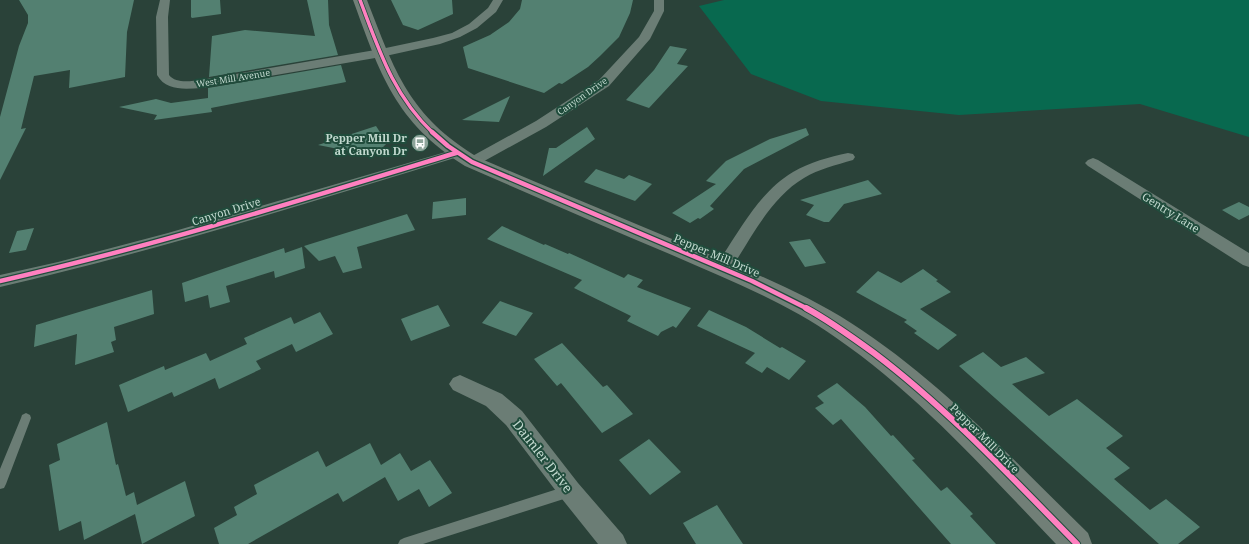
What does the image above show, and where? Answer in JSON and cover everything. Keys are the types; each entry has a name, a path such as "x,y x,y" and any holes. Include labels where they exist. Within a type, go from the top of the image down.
{"street":[{"name":"West Mill Avenue","path":"165,0 162,17 162,72 166,80 179,85 215,82 381,53 436,41 456,35 473,26 492,10 498,0"},
{"name":"Pepper Mill Drive","path":"360,0 392,80 405,100 423,121 464,157 752,281 809,310 843,330 873,351 961,427 1077,544"},
{"name":"Canyon Drive","path":"0,281 71,265 464,157 541,124 604,83 644,38 659,11 659,0"},
{"path":"723,268 762,210 791,180 816,166 848,157"},
{"name":"Gentry Lane","path":"1093,163 1249,261"},
{"name":"Daimler Drive","path":"460,384 494,400 514,418 570,491 614,544"}],"lane":[{"path":"0,484 26,418"},
{"path":"404,544 570,491"}],"green space":[{"path":"724,0 1249,0 1249,137 1140,104 959,115 821,101 751,74 699,6"}],"building":[{"path":"19,0 134,0 127,32 125,77 69,88 70,70 34,76 21,129 26,128 0,180 0,117 19,46 28,23 28,15"},
{"path":"191,0 220,0 221,14 192,18"},
{"path":"307,0 328,0 329,25 338,55 209,77 212,36 245,30 315,36"},
{"path":"391,0 452,0 453,14 418,30 403,25"},
{"path":"522,0 633,0 630,13 619,37 588,67 562,84 559,83 544,93 468,68 463,47 490,35 509,22 520,9"},
{"path":"670,46 687,49 677,64 688,66 649,108 626,100 654,70"},
{"path":"341,65 346,82 211,108 212,112 154,120 157,115 119,107 156,99 171,103 208,98 208,88"},
{"path":"510,96 499,122 462,120"},
{"path":"376,126 387,143 374,156 318,145"},
{"path":"587,127 595,139 543,176 549,148 556,148"},
{"path":"806,128 809,135 744,169 710,206 714,209 700,219 698,218 690,223 672,213 716,184 706,181 726,161 770,139"},
{"path":"596,169 624,179 629,175 652,184 635,201 584,182"},
{"path":"868,180 882,194 844,204 829,222 824,222 806,215 814,205 800,200"},
{"path":"466,198 466,215 432,219 433,202"},
{"path":"1239,202 1249,207 1249,215 1239,220 1222,210"},
{"path":"407,214 415,230 357,247 362,268 343,273 335,256 319,261 304,246"},
{"path":"502,226 544,245 545,244 568,254 569,253 624,278 628,274 643,280 637,287 691,308 676,328 673,326 661,332 658,336 627,321 631,316 574,288 582,280 487,239"},
{"path":"34,228 26,250 9,253 17,231"},
{"path":"810,239 826,263 805,267 789,242"},
{"path":"302,247 305,268 275,278 274,271 226,286 230,302 210,308 208,295 185,302 182,283 284,248 285,253"},
{"path":"923,269 951,292 920,309 957,335 938,350 914,333 917,331 904,322 907,320 856,292 878,271 901,283"},
{"path":"152,290 154,314 114,327 116,340 111,342 114,352 75,365 77,334 34,347 36,325"},
{"path":"500,301 533,313 516,336 482,323"},
{"path":"438,305 450,326 411,341 401,319"},
{"path":"709,310 746,327 780,348 782,347 806,361 789,380 767,367 762,373 745,363 755,353 697,326"},
{"path":"320,312 333,334 296,352 292,344 256,361 261,369 219,389 215,378 174,397 172,392 128,412 119,385 164,366 165,370 206,353 210,361 247,344 244,338 291,317 294,324"},
{"path":"562,343 603,387 607,385 633,414 602,433 561,383 557,386 534,359"},
{"path":"983,352 1001,367 1026,357 1045,373 1012,384 1049,416 1077,399 1123,436 1106,448 1130,468 1114,479 1150,510 1166,499 1200,527 1178,544 1159,544 959,366"},
{"path":"837,383 865,407 891,436 893,435 915,459 912,460 941,491 947,487 973,514 970,516 996,544 951,544 841,419 833,425 815,408 824,403 817,396"},
{"path":"107,422 116,465 118,464 126,496 134,492 137,505 185,481 195,516 142,544 135,514 84,540 81,521 59,531 49,465 60,460 57,444"},
{"path":"649,439 681,472 650,495 619,460"},
{"path":"370,443 381,465 400,453 411,471 430,460 452,493 429,507 419,489 398,501 385,477 343,502 338,493 248,544 219,544 214,528 237,515 234,507 257,494 254,485 318,451 326,467"},
{"path":"717,505 743,544 696,544 683,523"}],"cycle path":[{"path":"360,0 383,60 399,92 416,116 448,146 472,162 752,281 809,310 843,330 899,372 961,427 1077,544"},
{"path":"0,281 58,268 172,238 456,153"}],"place":[{"name":"Pepper Mill Dr at Canyon Dr","path":"420,143"}]}
